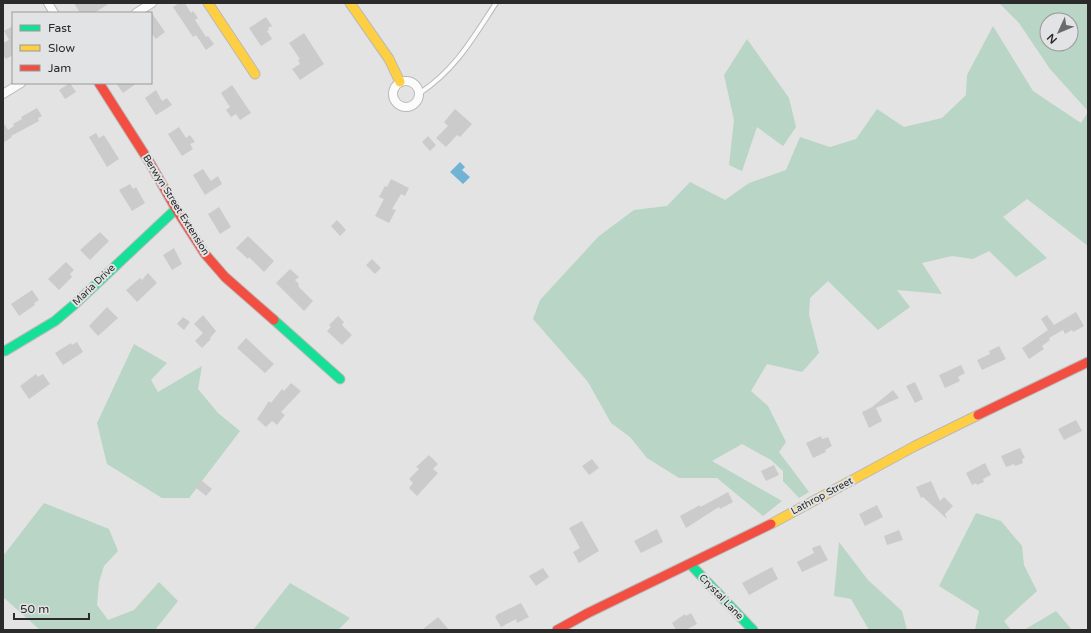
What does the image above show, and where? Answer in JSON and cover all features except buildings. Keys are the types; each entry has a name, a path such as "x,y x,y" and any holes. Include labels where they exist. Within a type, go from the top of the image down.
{"street":[{"path":"48,3 53,12"},
{"path":"138,12 152,3"},
{"path":"208,3 255,74"},
{"path":"350,3 390,59 400,82"},
{"path":"408,80 416,84 420,92 414,105 405,107 397,103 393,96 394,88 400,82 408,80"},
{"path":"3,94 19,84"},
{"name":"Berwyn Street Extension","path":"99,84 150,163 176,209 205,254 225,277 340,379"},
{"name":"Maria Drive","path":"5,351 55,321 176,209"},
{"name":"Lathrop Street","path":"557,630 588,613 758,531 915,446 1088,362"},
{"name":"Crystal Lane","path":"690,564 753,630"}],"lane":[{"path":"420,92 439,79 449,69 470,42 496,3"}],"green space":[{"path":"999,3 1088,3 1088,111 1050,69 1019,23"},
{"path":"993,26 1033,91 1081,123 1088,112 1088,246 1027,199 1003,217 1047,258 1016,277 989,251 973,259 952,256 922,263 942,294 897,290 910,307 878,330 828,281 810,298 809,315 819,353 802,372 767,364 751,391 768,406 786,442 779,452 809,492 799,498 783,481 783,471 771,460 742,444 712,461 782,501 763,516 717,478 679,478 647,458 630,437 611,423 588,382 533,319 540,300 599,236 634,210 667,206 690,182 725,200 749,183 786,170 800,137 830,147 856,139 877,109 904,127 942,118 966,95 967,75"},
{"path":"747,39 789,98 796,127 783,146 757,127 742,171 729,165 734,120 724,75"},
{"path":"134,344 167,363 151,380 158,392 202,366 198,389 218,413 240,431 189,498 162,498 107,464 97,423"},
{"path":"44,503 109,529 118,551 104,566 99,582 97,605 108,620 134,610 159,582 178,601 155,630 40,630 3,597 3,556"},
{"path":"976,513 1001,521 1022,546 1024,565 1037,591 1004,621 1011,630 975,630 979,611 939,586"},
{"path":"839,542 868,580 902,611 907,630 869,630 851,599 834,596"},
{"path":"290,583 350,618 338,630 253,630"},
{"path":"1056,611 1072,630 1024,630"}],"water":[{"path":"460,162 465,167 462,170 470,177 463,184 450,172"}],"traffic: fast":[{"path":"5,351 55,321 176,209"},
{"path":"274,320 340,379"},
{"path":"690,564 753,630"}],"traffic: slow":[{"path":"208,3 255,74"},
{"path":"350,3 389,59 400,82"},
{"path":"771,524 915,446 978,415"}],"traffic: jam":[{"path":"100,84 205,254 225,277 274,320"},
{"path":"978,415 1088,362"},
{"path":"557,630 588,613 771,524"}]}
